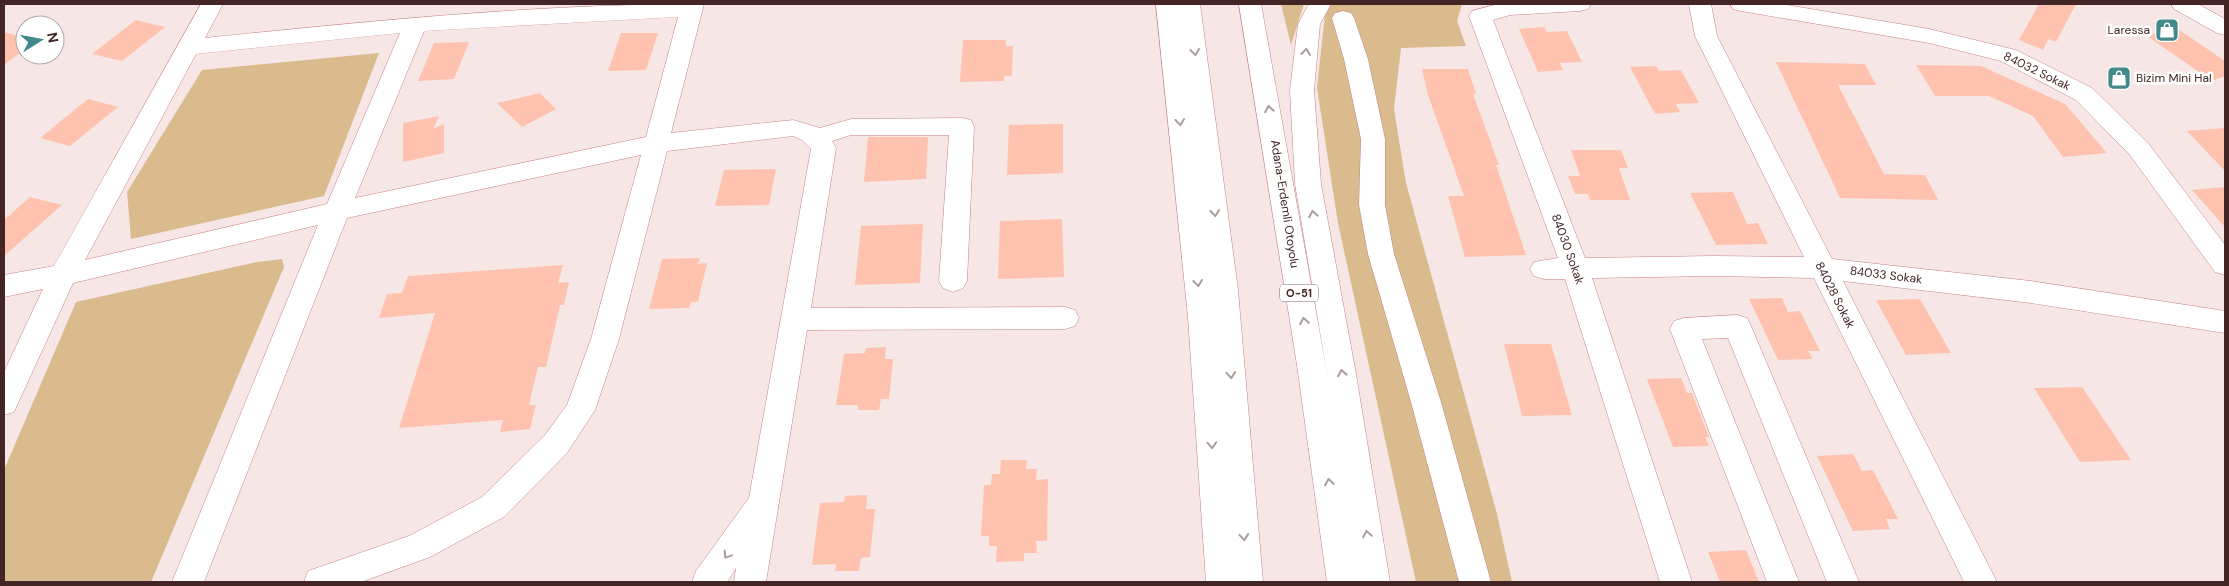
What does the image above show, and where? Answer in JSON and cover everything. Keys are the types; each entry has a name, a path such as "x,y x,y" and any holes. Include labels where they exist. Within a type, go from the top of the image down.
{"main road":[{"path":"4,403 63,275 212,4"},
{"path":"1166,4 1202,317 1222,582"},
{"path":"1189,4 1224,290 1247,582"},
{"name":"Adana-Erdemli Otoyolu","path":"1250,4 1285,202 1334,512 1343,582"},
{"path":"1320,4 1309,24 1302,90 1308,184 1342,374 1374,582"},
{"name":"84030 Sokak","path":"1580,4 1509,8 1480,16 1575,268 1676,582"},
{"name":"84028 Sokak","path":"1700,4 1706,36 1821,268 1981,582"},
{"name":"84032 Sokak","path":"1741,4 1929,36 2008,55 2084,94 2139,148 2225,265"},
{"path":"2182,4 2225,28"},
{"path":"2218,4 2225,11"},
{"path":"189,46 416,24 692,7 658,143 605,339 580,410 556,444 493,507 420,548 320,582"},
{"path":"1343,18 1356,59 1373,139 1372,205 1380,254 1426,402 1475,582"},
{"path":"188,582 337,211 416,24"},
{"path":"817,137 851,127 962,126 953,281"},
{"path":"4,286 63,275 337,211 658,143 793,128 806,130 817,137 824,148 750,582"},
{"name":"84033 Sokak","path":"1544,269 1821,268 2031,292 2225,322"},
{"path":"795,319 1065,318"},
{"path":"1783,582 1684,329 1737,326 1843,582"},
{"path":"708,582 764,501"}],"shaded area":[{"path":"1281,4 1304,4 1291,45"},
{"path":"1331,4 1462,4 1457,21 1466,46 1401,48 1394,109 1406,183 1497,514 1512,582 1416,582 1338,223 1317,88 1325,14"},
{"path":"379,53 324,196 131,239 127,192 202,70"},
{"path":"282,259 284,267 151,582 4,582 4,470 76,302 257,262"}],"building":[{"path":"2039,4 2076,4 2056,42 2048,39 2043,50 2019,40"},
{"path":"136,20 165,27 122,61 92,54"},
{"path":"1544,27 1547,32 1567,31 1582,62 1560,63 1563,70 1538,72 1519,29"},
{"path":"2175,27 2225,61 2225,76 2212,81 2147,36"},
{"path":"4,32 15,35 15,57 4,65"},
{"path":"621,33 658,33 646,70 608,71"},
{"path":"963,40 1006,40 1006,46 1013,46 1012,76 1004,76 1004,81 960,82"},
{"path":"469,42 454,79 418,81 434,43"},
{"path":"1776,62 1865,64 1876,85 1838,85 1884,174 1925,175 1938,200 1840,198"},
{"path":"1916,65 1981,66 2065,104 2107,153 2063,157 2033,116 1989,96 1935,96"},
{"path":"1656,66 1659,71 1681,70 1699,103 1676,104 1680,112 1655,114 1630,67"},
{"path":"1422,69 1468,69 1476,94 1473,94 1499,165 1496,165 1526,255 1465,257 1448,196 1464,196 1428,95"},
{"path":"540,93 556,109 522,127 497,103"},
{"path":"88,99 118,107 70,146 40,138"},
{"path":"439,116 433,129 444,124 444,153 403,162 403,123"},
{"path":"1063,124 1063,173 1007,175 1009,125"},
{"path":"2225,128 2225,171 2187,131"},
{"path":"868,137 928,137 926,179 864,182"},
{"path":"1571,150 1621,150 1628,168 1619,168 1630,200 1590,200 1588,194 1575,194 1568,176 1580,176"},
{"path":"776,169 769,205 715,206 724,170"},
{"path":"2225,187 2225,227 2192,190"},
{"path":"1733,192 1747,224 1758,223 1768,244 1716,245 1690,193"},
{"path":"30,197 62,205 4,256 4,220"},
{"path":"1062,219 1064,277 998,279 1000,221"},
{"path":"923,224 920,283 855,285 861,226"},
{"path":"700,258 698,264 707,263 698,302 691,302 689,308 649,309 662,259"},
{"path":"563,265 558,283 569,282 564,305 560,305 546,367 538,367 529,405 536,405 530,429 500,432 503,420 399,428 435,313 379,318 387,294 402,293 408,276"},
{"path":"1782,298 1788,312 1800,311 1820,351 1808,351 1813,359 1778,360 1749,299"},
{"path":"1920,299 1951,353 1906,355 1876,300"},
{"path":"1504,344 1551,344 1572,415 1522,416"},
{"path":"886,347 885,359 893,359 889,399 881,399 879,410 858,410 858,405 836,405 844,354 865,353 866,348"},
{"path":"1681,378 1687,393 1692,393 1709,437 1705,437 1709,446 1673,447 1647,379"},
{"path":"2082,387 2131,460 2080,462 2034,388"},
{"path":"1853,454 1862,471 1873,470 1898,519 1886,519 1890,529 1853,531 1817,456"},
{"path":"1001,460 1027,460 1026,469 1037,469 1036,480 1048,479 1047,541 1036,541 1037,553 1024,553 1024,561 996,562 997,546 989,546 989,536 981,536 984,485 991,485 992,474 1000,474"},
{"path":"867,495 866,509 875,509 870,557 861,558 859,571 835,571 836,564 812,565 820,503 844,502 845,496"},
{"path":"1746,550 1759,582 1720,582 1708,552"}],"place":[{"name":"Laressa","path":"2167,30"},
{"name":"Bizim Mini Hal","path":"2119,78"}]}
